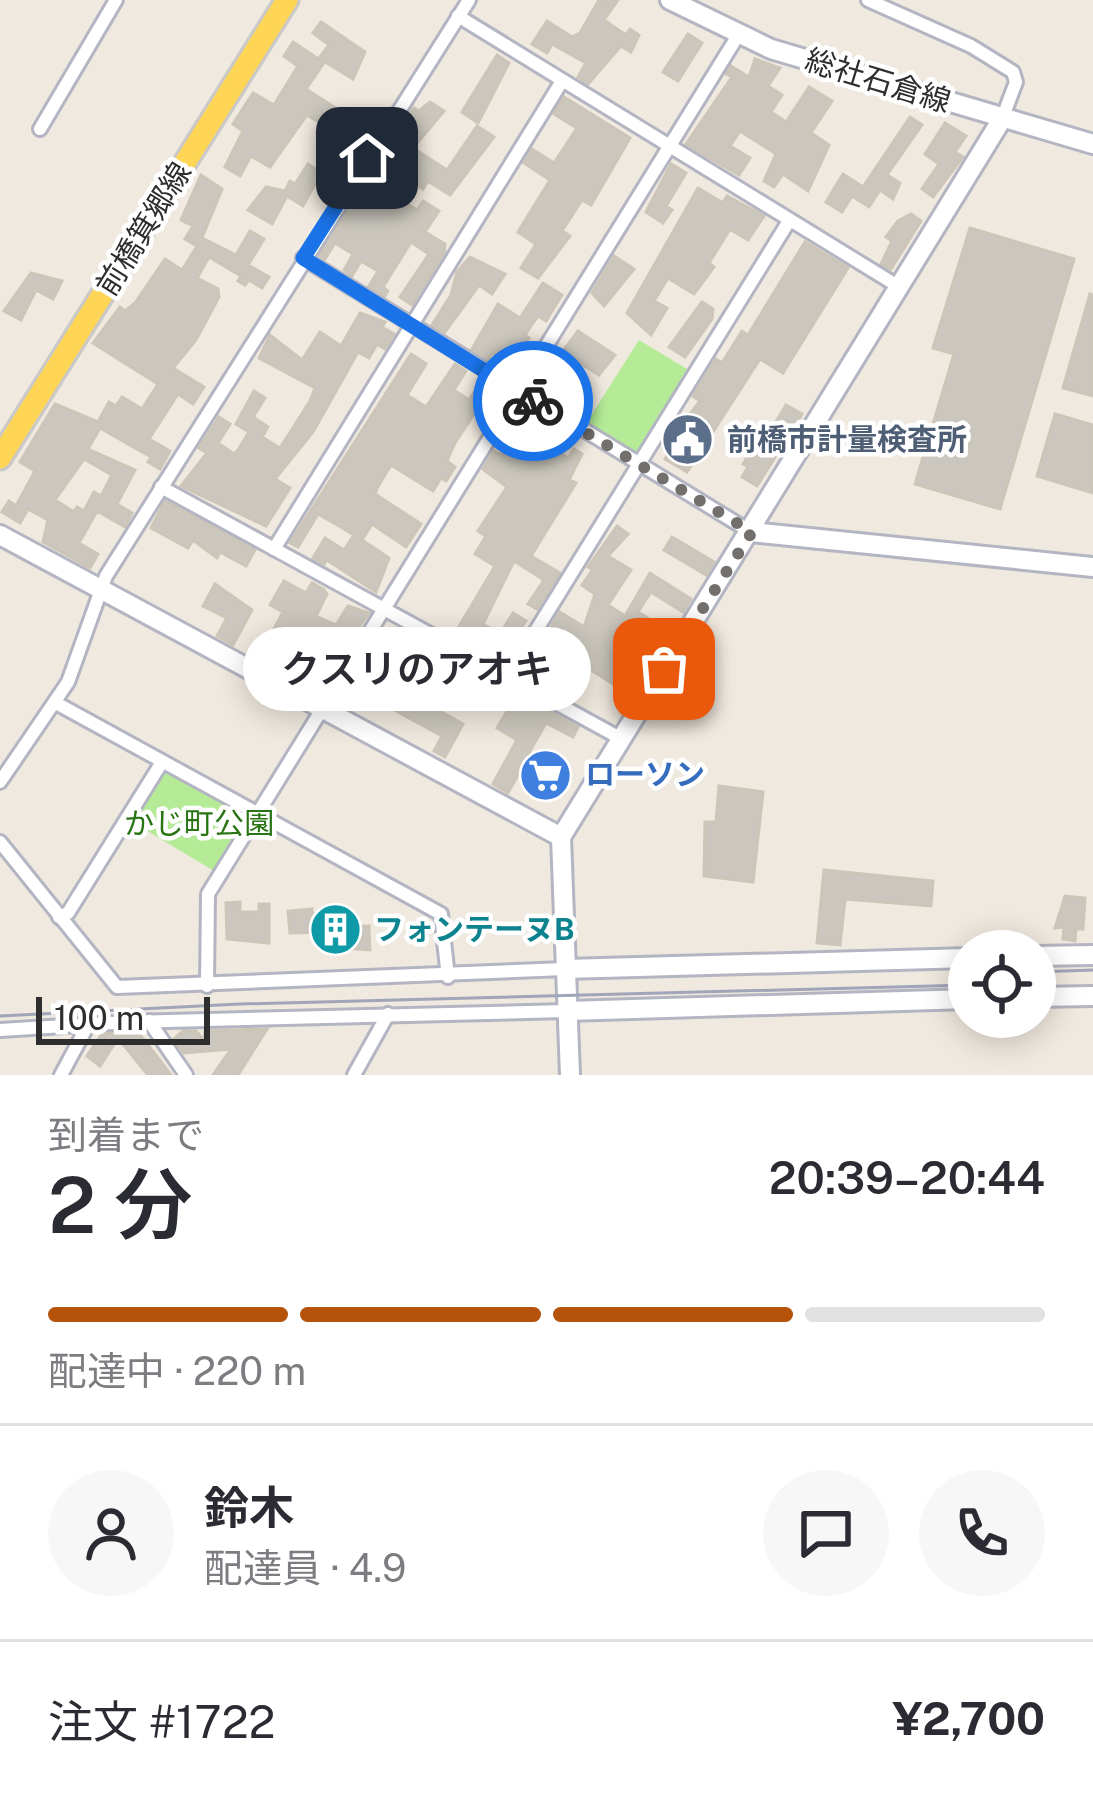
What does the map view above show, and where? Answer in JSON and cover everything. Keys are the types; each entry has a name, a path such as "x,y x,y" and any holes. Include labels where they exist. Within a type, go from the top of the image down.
{"main road":[{"name":"前橋箕郷線","path":"0,458 287,0"}],"street":[{"path":"40,129 116,0"},
{"path":"0,782 56,703 74,670 100,590 161,487 469,0"},
{"name":"総社石倉線","path":"670,0 737,37 1093,144"},
{"path":"570,1075 561,837 902,289 1002,119 1016,82 1013,72 971,46 868,0"},
{"path":"458,16 902,289"},
{"path":"207,986 205,902 737,37"},
{"path":"274,549 562,81"},
{"path":"508,676 789,221"},
{"path":"303,258 752,532 1093,567"},
{"path":"161,487 620,738"},
{"path":"0,535 561,837"},
{"path":"56,703 444,916 448,976"},
{"path":"59,917 68,913 162,762"},
{"path":"0,842 113,986 948,959"},
{"path":"1056,956 1093,955"},
{"path":"1056,997 1093,996"},
{"path":"0,1030 948,1000"},
{"path":"354,1075 388,1014"},
{"path":"149,1022 186,1075"},
{"path":"61,1075 88,1024"}],"green space":[{"path":"639,340 687,369 688,375 639,453 633,454 585,425"},
{"name":"かじ町公園","path":"168,770 245,813 214,871 131,821"}],"building":[{"path":"599,0 618,0 604,20 626,35 630,29 639,35 631,52 621,46 588,84 578,77 586,63 552,44 547,53 532,44 547,21 572,37 580,33"},
{"path":"321,22 365,52 353,79 319,58 329,45 313,33"},
{"path":"688,34 702,43 678,81 663,72"},
{"path":"293,42 324,63 306,89 351,118 340,135 307,115 270,167 251,156 240,176 225,167 243,131 233,124 253,93 274,105 298,66 284,56"},
{"path":"497,55 509,63 478,123 462,112"},
{"path":"755,59 780,68 768,86 782,95 771,112 786,122 809,87 832,101 811,133 829,145 808,191 783,174 774,187 764,181 776,154 740,131 730,146 750,158 739,175 686,144 732,77 726,74 731,66 749,77"},
{"path":"564,97 630,138 591,205 582,200 562,231 570,236 538,278 521,268 536,244 518,232 550,180 524,163 532,149 554,163 577,128 554,114"},
{"path":"430,102 444,111 413,148 447,170 477,126 494,137 450,195 428,181 423,189 390,166 397,155 388,149 414,108 419,111"},
{"path":"910,117 922,125 887,175 900,183 893,199 880,190 869,207 852,196 842,212 826,202 843,174 863,187"},
{"path":"945,123 966,136 955,152 963,157 933,197 922,189 939,164 925,154"},
{"path":"308,164 321,173 303,206 287,196 272,224 248,210 266,187 285,191 290,181 295,184"},
{"path":"671,164 686,173 666,206 672,210 663,223 646,212"},
{"path":"201,175 222,189 202,238 236,255 250,231 264,239 248,265 269,277 262,288 249,280 245,285 238,281 241,276 209,257 197,278 218,289 219,297 196,340 173,368 204,387 193,404 178,394 149,439 170,451 160,469 148,462 151,457 100,428 88,449 135,470 117,504 132,513 125,527 97,511 79,543 98,554 90,568 43,542 48,520 28,509 20,523 2,512 9,501 16,506 35,471 20,462 55,404 98,422 109,402 116,406 122,397 142,409 158,384 93,343 120,307 125,311 135,303 165,259 182,270 197,246 185,239 193,226 181,220","holes":["84,459 112,475 101,496 94,492 84,511 77,507 74,512 55,500"]},
{"path":"698,188 723,203 727,196 764,216 748,240 730,229 709,263 714,267 694,294 668,278 654,301 667,308 651,335 627,313"},
{"path":"361,191 394,210 401,200 417,210 423,201 439,211 425,232 445,244 444,253 412,305 400,297 429,254 411,242 383,287 388,291 385,296 369,286 378,271 361,261 352,276 344,270 353,254 335,243 325,259 320,256"},
{"path":"911,214 921,221 891,269 881,264 892,241 886,237 898,221"},
{"path":"970,228 1074,259 1000,509 915,484 954,354 933,348"},
{"path":"805,242 848,268 783,373 760,359 687,472 665,459 670,451 664,448 700,401 693,396 716,359 722,363 742,331 748,335"},
{"path":"614,256 634,269 604,306 592,293"},
{"path":"470,257 505,274 492,294 479,285 445,332 432,325 451,295 457,272"},
{"path":"31,273 62,281 53,299 36,290 21,320 4,311"},
{"path":"543,283 562,295 546,321 538,316 525,335 529,338 520,351 528,356 519,370 492,353 488,359 472,349 498,304 520,318"},
{"path":"1093,295 1093,396 1063,388"},
{"path":"702,302 713,309 712,319 685,357 669,347"},
{"path":"360,313 385,322 382,327 394,334 385,349 377,344 369,358 358,352 313,432 275,479 290,488 266,526 181,486 207,453 199,448 219,417 230,424 218,443 234,454 238,450 249,432 236,424 254,391 265,398 253,417 268,427 262,437 280,448 310,401 315,388 259,358 270,335 302,360 320,332 341,346"},
{"path":"578,331 615,355 599,375 577,361 553,399 538,384"},
{"path":"411,354 426,364 407,395 426,407 455,364 466,371 454,390 469,400 478,386 488,393 455,443 447,461 455,467 446,481 441,478 433,491 391,465 377,488 375,494 421,524 406,547 372,524 362,540 389,558 376,592 327,560 324,564 313,558 325,538 344,550 354,535 318,514 298,547 290,543"},
{"path":"786,405 802,414 757,486 742,477 748,467 743,464 751,451 756,455"},
{"path":"524,406 546,419 535,437 568,458 574,449 582,454 569,480 576,483 531,556 560,573 537,609 528,604 544,580 514,561 483,624 500,634 513,613 526,621 497,659 454,635 495,566 475,554 486,536 478,531 507,487 483,469 494,451 501,455 513,435 506,431"},
{"path":"1055,414 1093,425 1093,493 1037,476"},
{"path":"165,501 255,550 246,566 220,552 217,558 193,540 188,548 151,528"},
{"path":"617,526 628,534 608,556 631,570 608,605 625,616 650,573 691,599 683,612 651,592 638,612 671,633 632,696 566,654 574,641 551,627 560,612 584,627 595,594 582,585 593,569 588,567"},
{"path":"672,537 714,562 706,575 664,550"},
{"path":"284,581 306,593 312,583 323,589 327,594 316,616 336,625 348,606 369,613 317,684 306,677 318,658 272,633 283,612 270,605"},
{"path":"215,584 252,610 233,645 217,636 227,618 203,606"},
{"path":"362,667 463,724 445,757 434,751 442,736 352,687"},
{"path":"514,700 534,712 538,705 578,727 573,737 546,723 529,753 563,774 552,792 519,773 508,793 493,784 517,740 497,728"},
{"path":"719,786 763,792 753,882 704,876 705,822 716,822"},
{"path":"824,870 933,881 931,906 845,899 840,945 817,943"},
{"path":"1065,896 1085,898 1083,929 1076,929 1075,941 1063,939 1064,927 1055,928"},
{"path":"240,902 240,912 259,912 259,904 269,904 269,943 227,939 226,903"},
{"path":"312,909 312,914 343,913 343,927 369,926 370,950 328,947 328,932 290,933 288,911"},
{"path":"267,1029 238,1075 213,1075 231,1049 184,1053 174,1039 183,1031 196,1031 204,1040 205,1031"},
{"path":"138,1032 171,1075 148,1075 118,1038 100,1066 87,1056 102,1034"}],"railway":[{"path":"1056,971 1093,970"},
{"path":"0,1016 240,1004 948,986"}],"way so far":[{"path":"533,401 738,528 752,532 664,669"}],"place":[{"name":"前橋市計量検査所","path":"688,440"},
{"name":"クスリのアオキ","path":"664,669"},
{"name":"ローソン","path":"546,775"},
{"name":"フォンテーヌB","path":"335,930"}],"route":[{"path":"367,158 303,258 533,401"}]}
